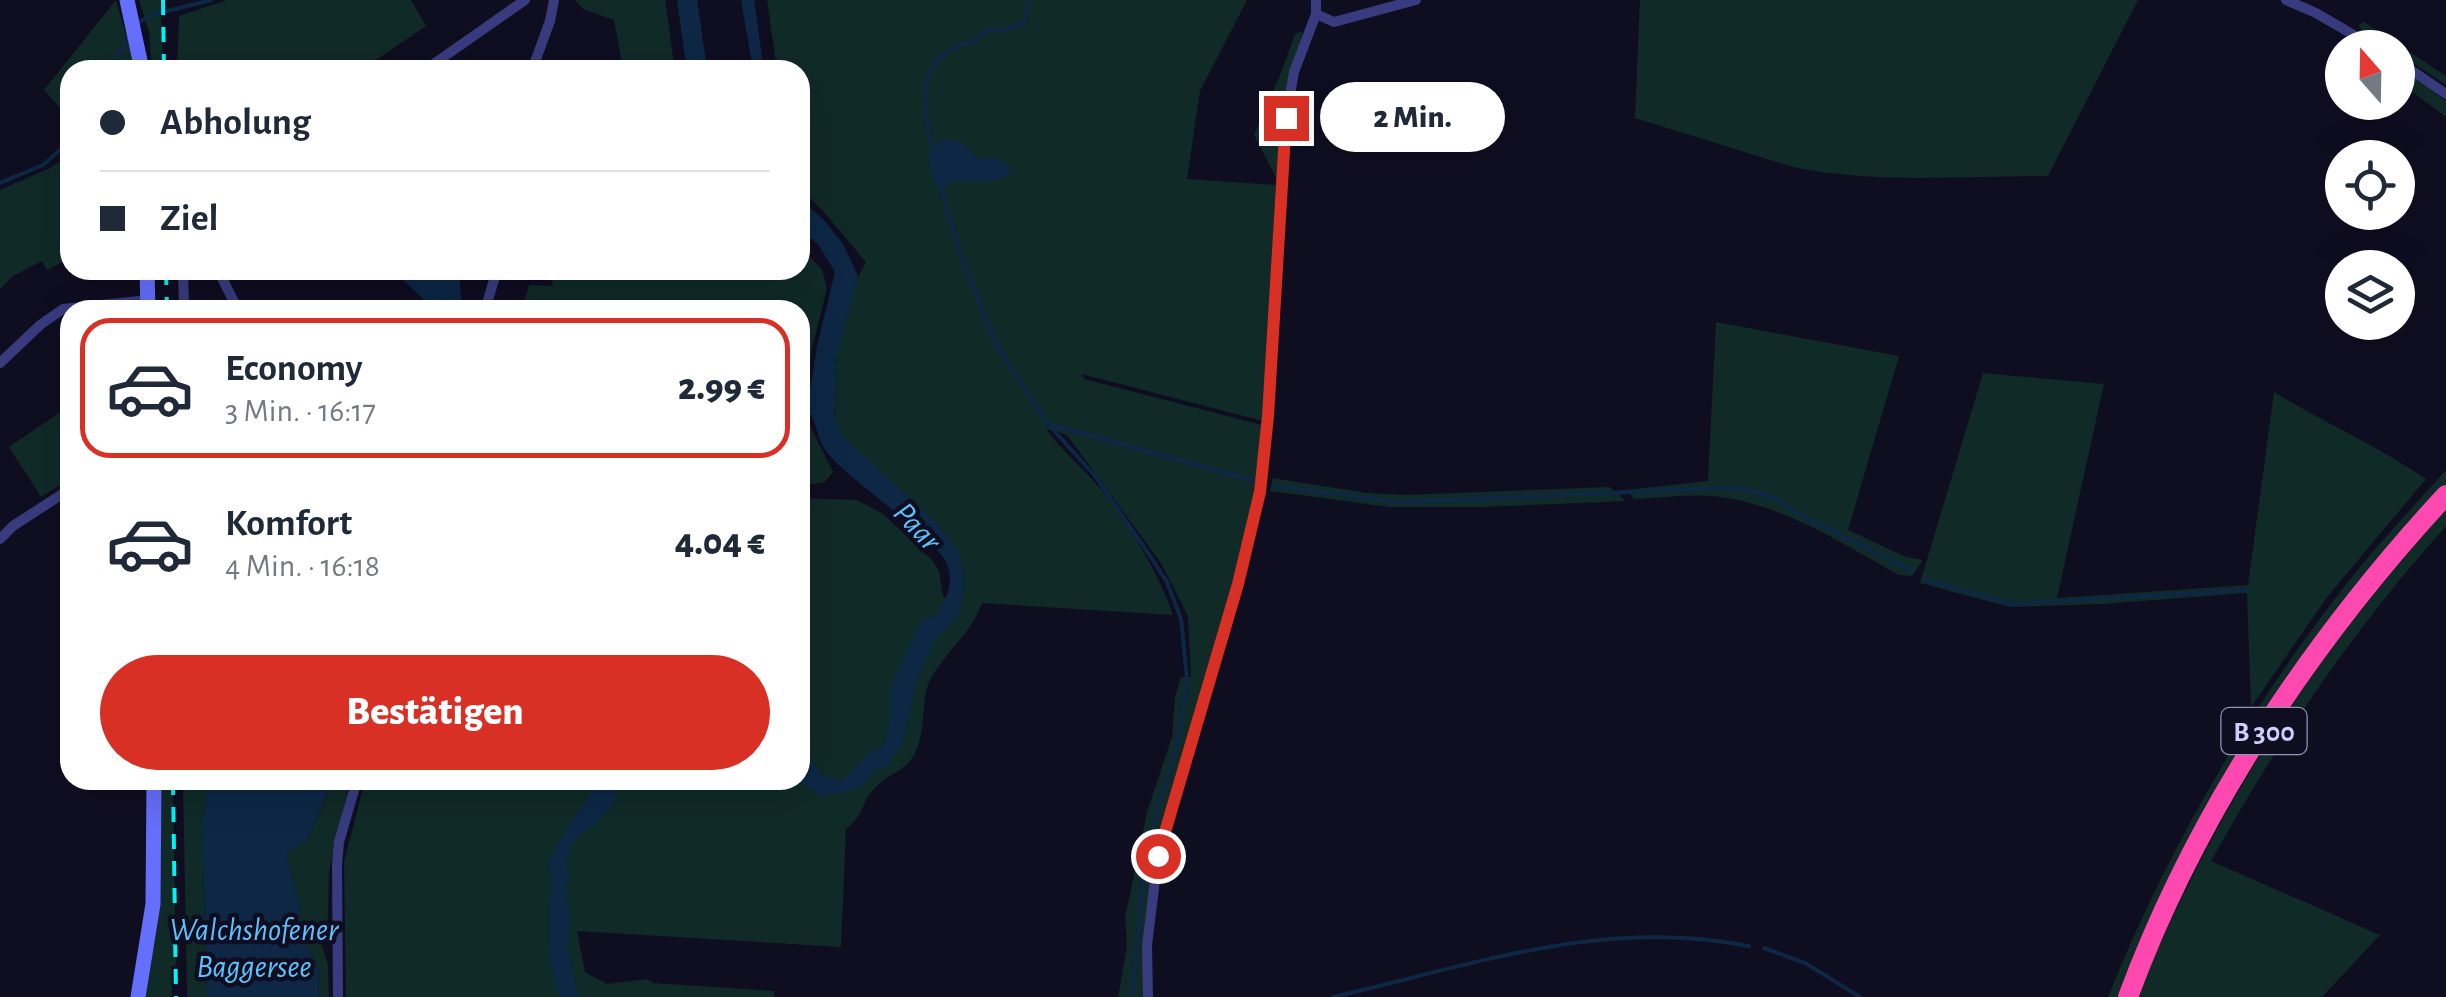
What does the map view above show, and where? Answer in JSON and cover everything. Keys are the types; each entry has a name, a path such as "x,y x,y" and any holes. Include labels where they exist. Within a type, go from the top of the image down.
{"highway":[{"name":"B 300","path":"2128,997 2190,859 2248,756 2347,612 2446,495"}],"street":[{"path":"439,60 525,0"},
{"path":"536,60 554,0"},
{"path":"1148,997 1148,928 1158,856 1238,584 1260,492 1286,118 1294,72 1316,14 1316,0"},
{"path":"1316,14 1334,22 1416,0"},
{"path":"2286,0 2345,30"},
{"path":"128,3 140,60"},
{"path":"2415,73 2446,94"},
{"path":"0,364 60,311"},
{"path":"0,539 13,526 60,496"},
{"path":"138,997 153,904 154,790"},
{"path":"338,997 336,865 353,790"}],"green space":[{"path":"116,0 132,60 68,60"},
{"path":"139,0 160,0 163,60 151,60 149,32"},
{"path":"227,0 411,0 426,26 376,60 177,60 179,16"},
{"path":"575,0 665,0 674,60 621,60 614,20 583,9"},
{"path":"767,0 1247,0 1200,91 1187,179 1276,185 1263,421 1082,374 1084,379 1262,425 1259,490 1160,832 1144,997 1118,997 1127,946 1125,918 1147,812 1172,737 1175,697 1181,677 1191,677 1188,616 1161,563 1067,435 1046,429 1120,515 1151,565 1173,615 982,603 972,624 930,680 913,757 872,791 846,829 841,947 577,931 585,972 607,984 647,979 653,983 774,991 774,997 346,997 344,862 362,790 810,790 810,498 857,500 883,514 932,560 939,571 943,597 959,601 965,581 879,472 845,440 835,417 834,372 843,322 866,262 810,199 810,60 776,60"},
{"path":"1640,0 2138,0 2048,176 1920,178 1856,176 1793,167 1635,118"},
{"path":"2364,22 2376,30 2363,30 2358,25"},
{"path":"1303,31 1282,114 1277,179 1254,135 1295,34"},
{"path":"2415,56 2446,76 2446,85 2415,64"},
{"path":"60,70 60,108 44,90"},
{"path":"2415,78 2446,101 2446,117 2415,94"},
{"path":"60,161 60,263 47,270 42,261 13,276 0,289 0,190"},
{"path":"810,257 822,269 827,289 810,360 810,300 525,300 529,285 551,286 553,280 810,280"},
{"path":"1716,322 1899,356 1848,530 1906,557 1923,560 1912,576 1899,575 1812,527 1744,501 1709,496 1634,499 1626,490 1708,481"},
{"path":"1983,373 2104,384 2057,598 2248,585 2274,392 2426,479 2328,596 2251,707 2247,593 2010,607 1920,583"},
{"path":"59,413 60,485 41,497 9,447"},
{"path":"810,426 833,472 825,482 810,484"},
{"path":"2446,470 2446,487 2339,610 2120,997 2108,997 2190,823 2256,711 2330,605"},
{"path":"1273,478 1405,495 1610,487 1626,501 1389,507 1270,491"},
{"path":"2446,508 2446,526 2380,604 2319,687 2211,861 2380,935 2322,997 2137,997 2198,867 2268,742 2336,643"},
{"path":"160,790 173,790 176,965 171,967 172,997 145,997 160,904"},
{"path":"183,790 206,790 202,825 207,997 187,997"},
{"path":"348,790 329,872 328,916 322,945 328,965 329,997 319,997 318,967 300,934 300,909 286,853 306,842 329,791"}],"water":[{"path":"741,0 754,0 763,60 751,60"},
{"path":"699,15 702,60 689,60 684,18"},
{"path":"943,139 960,141 976,158 998,159 1012,169 993,181 950,181 940,195 930,170 929,152"},
{"path":"810,208 843,244 858,276 835,361 834,415 842,436 938,524 959,553 965,581 959,615 932,644 916,683 902,745 884,769 875,769 864,784 847,792 821,796 810,788 810,761 822,775 841,781 871,752 884,746 891,717 891,687 922,619 935,617 950,580 948,567 929,541 838,464 820,441 810,414 810,390 835,272 810,238"},
{"path":"403,280 460,280 461,300 423,299"},
{"name":"Walchshofener Baggersee","path":"206,790 329,790 306,842 286,853 300,909 300,934 318,968 319,997 207,997 202,825"},
{"path":"593,790 618,790 614,803 595,825 575,838 566,866 570,878 565,890 570,912 568,949 578,997 560,997 550,955 548,864"}],"waterway":[{"path":"138,23 151,15 211,0"},
{"name":"Paar","path":"687,0 696,60"},
{"path":"933,152 925,95 932,69 952,49 987,30 1004,30 1024,23 1029,0"},
{"path":"115,60 129,35"},
{"path":"0,183 43,165 60,150"},
{"path":"942,191 960,253 995,343 1048,424 1095,476 1146,550 1167,582 1181,619 1187,678 1178,742 1158,804 1142,887 1132,997"},
{"path":"1052,425 1255,481"},
{"path":"1276,486 1397,502 1725,488 1753,491 1778,500 1794,512 1910,570"},
{"path":"1925,580 2012,604 2248,590"},
{"path":"1333,997 1488,959 1591,941 1643,937 1749,946"},
{"path":"1764,948 1805,963 1860,997"}],"railway":[{"path":"163,0 164,60"},
{"path":"166,280 167,300"},
{"path":"173,790 176,997"}],"route":[{"path":"1158,856 1238,584 1260,492 1286,118"}]}
